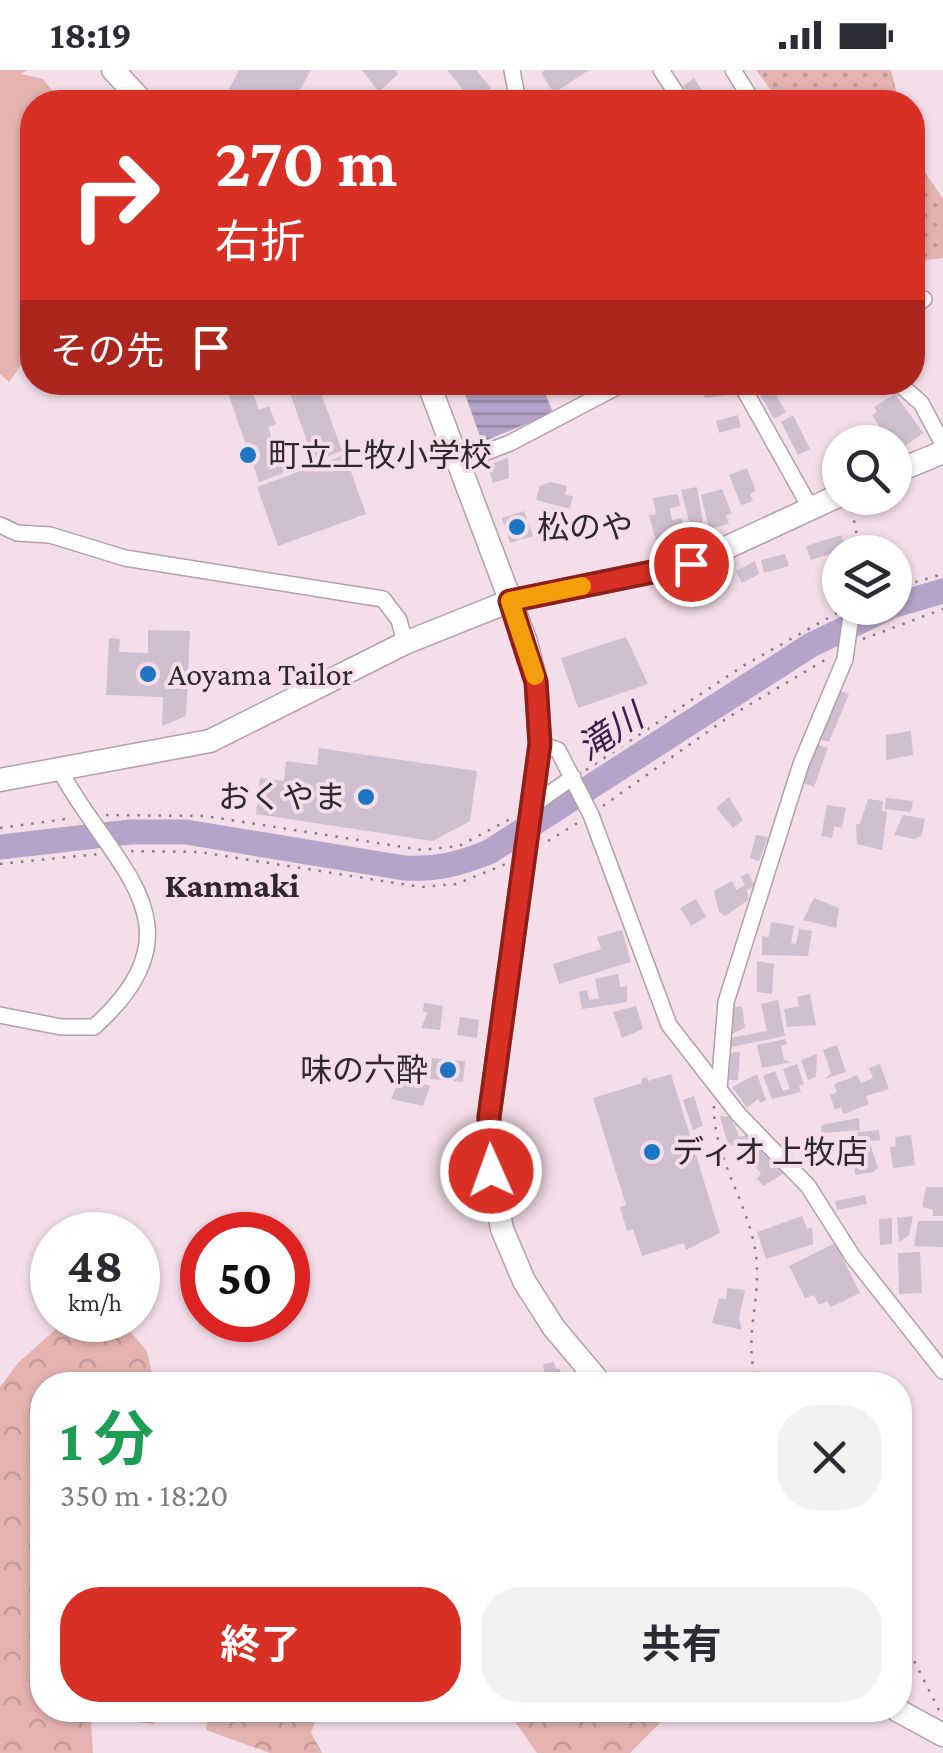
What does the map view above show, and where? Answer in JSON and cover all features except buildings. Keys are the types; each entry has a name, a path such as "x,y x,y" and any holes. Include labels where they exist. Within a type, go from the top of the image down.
{"main road":[{"path":"112,70 131,90"},
{"path":"433,395 536,682 540,744 489,1117 493,1188 502,1230 524,1280 554,1328 591,1372"},
{"path":"912,465 943,452"},
{"path":"0,780 210,741 404,642 510,601 691,564 822,504"},
{"path":"912,1718 943,1734"}],"street":[{"path":"458,463 510,443 601,395"},
{"path":"747,395 810,509"},
{"path":"913,395 921,402 943,444"},
{"path":"0,525 125,558 383,599 399,620 404,642"},
{"path":"718,1089 726,1002 801,764 849,647 850,625"},
{"path":"540,744 558,750 591,815 634,925 658,1004 680,1041 718,1089 808,1186 853,1257 943,1371"},
{"path":"0,1014 61,1027 94,1027 127,997 142,963 149,926 140,890 85,817 60,771"},
{"path":"532,806 572,777"}],"path":[{"path":"912,583 943,574"},
{"path":"0,864 111,853 199,852 421,887 456,884 526,854 591,815 726,718 849,647 943,609"},
{"path":"572,777 743,666 822,623"},
{"path":"0,828 85,817 205,816 316,836 440,850 478,838 532,806"},
{"path":"718,1089 714,1109 722,1160 743,1210 758,1269 749,1326 753,1372"},
{"path":"912,1657 943,1718"}],"green space":[{"path":"0,70 27,70 21,74 43,79 52,90 20,90 20,367 9,382 0,374"},
{"path":"756,70 891,70 896,90 771,90"},
{"path":"925,172 943,199 943,258 925,260"},
{"path":"41,1342 139,1342 147,1351 152,1372 30,1372 30,1722 91,1722 93,1753 0,1753 0,1387"},
{"path":"207,1722 315,1722 311,1733 322,1753 270,1753 206,1730"},
{"path":"515,1722 661,1722 630,1753 537,1753"}],"shaded area":[{"path":"465,395 546,395 553,413 482,442"}],"waterway":[{"name":"滝川","path":"912,600 943,591"},
{"name":"滝川","path":"0,847 130,832 186,832 404,868 457,863 489,852 811,645 853,625"}],"slow traffic":[{"path":"535,676 510,601 582,586"}],"place":[{"name":"町立上牧小学校","path":"248,455"},
{"name":"松のや","path":"517,527"},
{"name":"Aoyama Tailor","path":"148,674"},
{"name":"おくやま","path":"366,797"},
{"name":"味の六酔","path":"448,1070"},
{"name":"ディオ 上牧店","path":"652,1152"}],"district":[{"name":"Kanmaki","path":"232,885"}],"route":[{"path":"491,1171 489,1117 540,744 536,682 510,601 691,564"}]}
